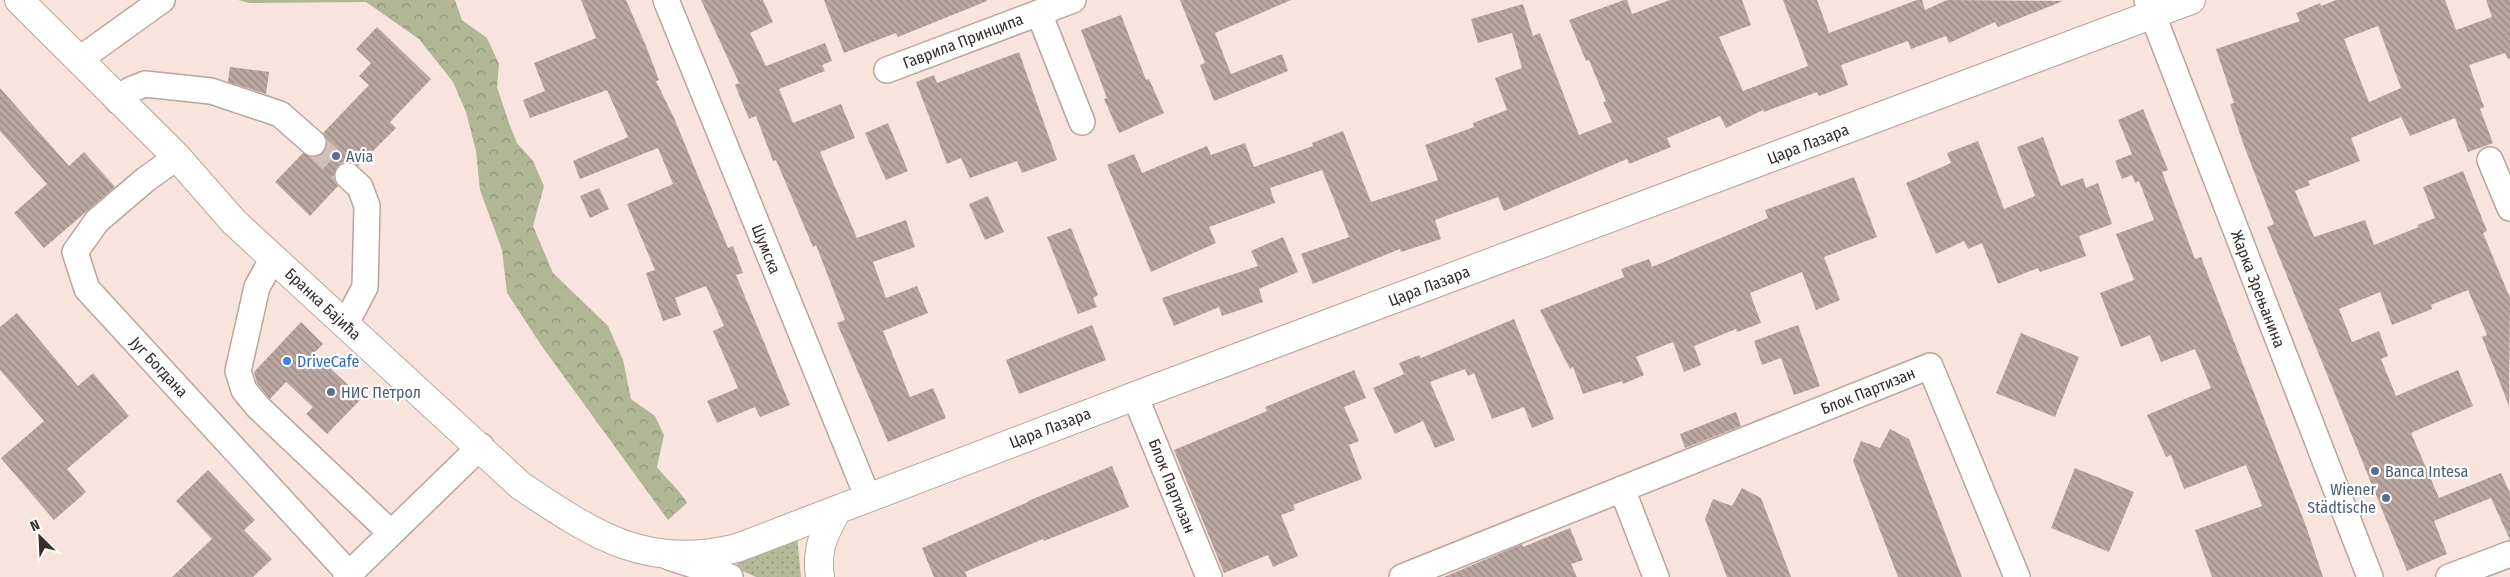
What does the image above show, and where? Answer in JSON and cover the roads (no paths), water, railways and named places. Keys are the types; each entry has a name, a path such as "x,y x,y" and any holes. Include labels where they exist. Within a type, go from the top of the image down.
{"main road":[{"name":"Бранка Бајића","path":"19,0 80,59 118,101 177,157 234,222 345,325 481,446 521,486 563,514 634,549 664,556"},
{"name":"Цара Лазара","path":"664,556 711,555 737,548 2149,8 2191,0"},
{"path":"820,577 818,555 823,535 837,510"}],"street":[{"path":"80,59 162,0"},
{"name":"Шумска","path":"666,0 868,498"},
{"name":"Гаврила Принципа","path":"887,70 1073,0"},
{"name":"Жарка Зрењанина","path":"2149,8 2370,577"},
{"name":"Гаврила Принципа","path":"1039,13 1082,122"},
{"path":"118,101 130,90 146,84 211,91 280,114 313,143"},
{"name":"Југ Богдана","path":"177,157 97,220 75,252 87,289 349,576"},
{"path":"2490,160 2510,208"},
{"path":"345,325 365,287 366,260 367,206 360,187 348,176"},
{"path":"273,258 257,287 238,371 244,390 258,407 392,533"},
{"name":"Блок Партизан","path":"1402,577 1930,366 2017,577"},
{"name":"Блок Партизан","path":"1135,396 1209,577"},
{"path":"349,576 481,446"},
{"path":"1622,489 1656,577"},
{"path":"2449,577 2510,554"},
{"path":"664,556 730,577"}],"tunnel":[{"path":"313,143 348,176"}],"place":[{"name":"Avia","path":"336,156"},
{"name":"DriveCafe","path":"287,361"},
{"name":"НИС Петрол","path":"331,392"},
{"name":"Banca Intesa","path":"2375,471"},
{"name":"Wiener Städtische","path":"2386,498"}]}
